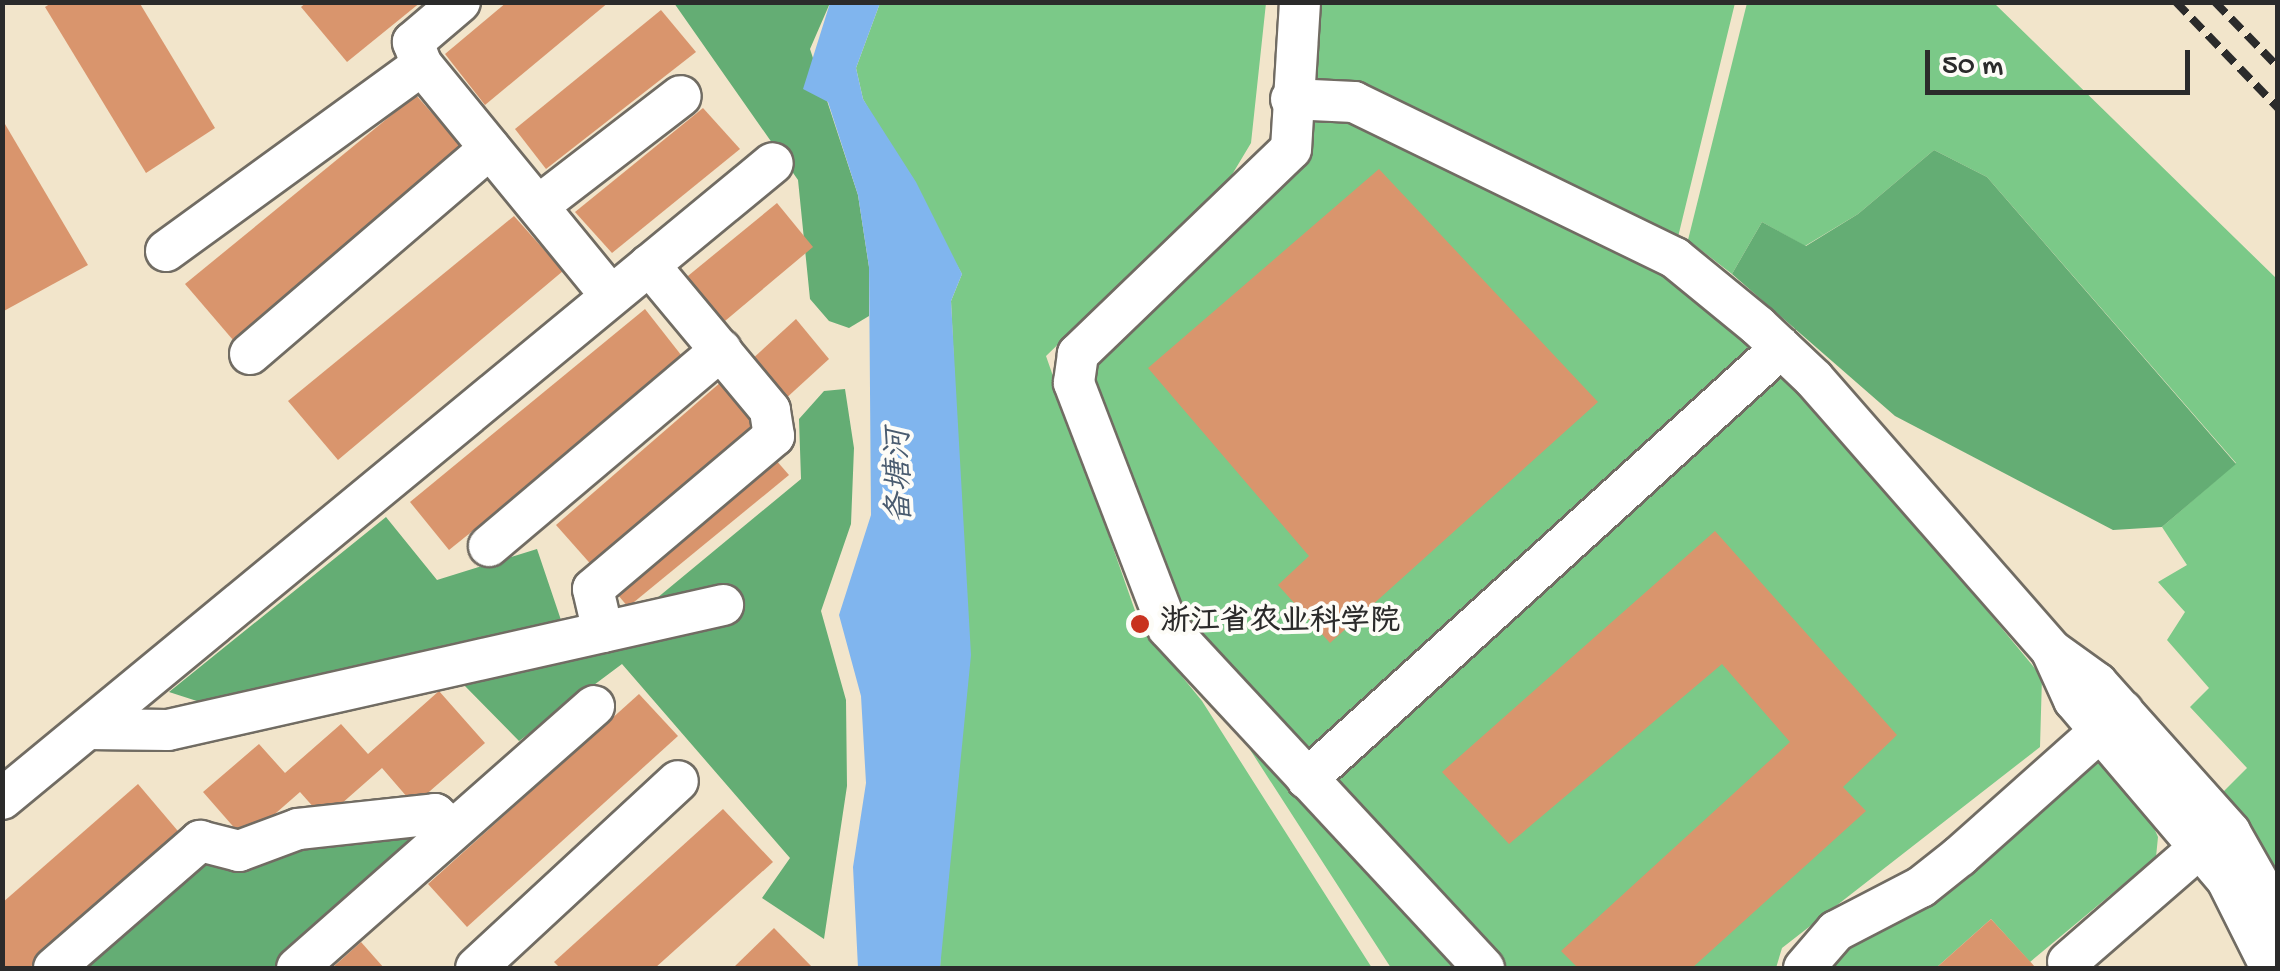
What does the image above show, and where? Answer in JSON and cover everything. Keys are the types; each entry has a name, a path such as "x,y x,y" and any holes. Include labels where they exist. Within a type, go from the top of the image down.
{"street":[{"path":"460,2 413,42 422,65 611,296"},
{"path":"1300,2 1291,98 1291,149 1078,354 1074,383 1168,628 1484,968"},
{"path":"166,251 422,65"},
{"path":"538,206 681,96"},
{"path":"1291,98 1354,102 1674,258 1780,348 2051,650 2097,683 2111,722 2199,848 2227,880 2271,968"},
{"path":"250,354 490,148"},
{"path":"2,799 773,163"},
{"path":"603,632 593,590 774,436 770,410 649,265"},
{"path":"1308,779 1780,348"},
{"path":"489,546 720,350"},
{"path":"88,728 168,730 723,605"},
{"path":"297,968 450,828 594,706"},
{"path":"2111,722 2230,832 2278,918"},
{"path":"1804,968 1836,931 1920,887 1960,856 2111,722"},
{"path":"476,968 678,781"},
{"path":"54,968 200,841 239,851 298,830 435,814 450,828"},
{"path":"2068,962 2199,848"}],"green space":[{"path":"674,3 830,3 810,49 858,195 869,267 869,316 849,328 829,321 810,299 798,180"},
{"path":"880,3 1266,3 1251,143 1230,178 1046,356 1140,625 1202,701 1372,968 940,968 958,452 951,301 962,274 863,99 856,68"},
{"path":"1321,3 1735,3 1669,274 1800,384 2042,677 2040,747 1782,948 1776,968 1391,968 1238,731 1059,360 1308,118"},
{"path":"1747,3 1994,3 2277,279 2277,877 2220,795 2247,768 2190,707 2209,688 2167,640 2185,612 2158,582 2187,565 2162,527 2236,463 1987,177 1934,150 1858,214 1805,246 1762,222 1732,274 1688,240"},
{"path":"1934,150 1987,177 2236,464 2162,527 2113,530 1895,416 1732,274 1762,222 1806,246 1858,214"},
{"path":"845,389 854,448 851,524 821,611 846,700 847,786 824,939 762,898 790,858 622,664 519,741 461,682 651,603 801,479 799,419 824,391"},
{"path":"386,517 437,580 537,549 562,623 200,702 169,692"},
{"path":"2097,756 2151,821 2158,837 2156,857 2030,962 1991,919 1936,968 1820,968"},
{"path":"403,818 435,859 314,968 65,968 198,854"}],"water":[{"name":"备塘河","path":"830,3 880,3 856,68 863,99 916,182 962,274 951,301 971,655 940,968 858,968 853,867 866,783 861,696 839,615 871,515 869,267 858,195 828,102 803,89"}],"building":[{"path":"53,2 139,2 215,128 146,173 45,7"},
{"path":"307,2 421,2 347,62 301,7"},
{"path":"507,2 609,2 485,105 445,54"},
{"path":"661,10 696,52 546,169 515,129"},
{"path":"416,95 460,145 233,340 185,284"},
{"path":"703,108 740,149 612,253 575,212"},
{"path":"2,119 88,265 2,312"},
{"path":"1379,169 1598,402 1330,643 1278,585 1309,556 1148,368"},
{"path":"777,203 813,247 719,326 683,280"},
{"path":"514,216 563,271 338,460 288,401"},
{"path":"645,309 685,360 449,550 410,502"},
{"path":"796,319 829,359 783,401 750,361"},
{"path":"721,382 763,430 595,569 556,525"},
{"path":"775,459 789,475 628,607 613,589"},
{"path":"1715,531 1897,735 1843,787 1866,811 1692,968 1578,968 1561,951 1790,742 1722,664 1509,844 1442,772"},
{"path":"439,691 485,743 414,805 382,768 324,819 300,792 245,840 203,792 259,744 285,773 341,724 368,754"},
{"path":"639,694 678,736 467,927 428,884"},
{"path":"138,784 183,837 29,968 4,968 2,903"},
{"path":"723,809 773,862 655,968 560,968 554,962"},
{"path":"1991,919 2036,968 1936,968"},
{"path":"774,928 813,968 733,968"},
{"path":"361,942 384,968 332,968"}],"railway":[{"path":"2176,2 2278,108"},
{"path":"2215,2 2278,67"}],"place":[{"name":"浙江省农业科学院","path":"1140,624"}]}
